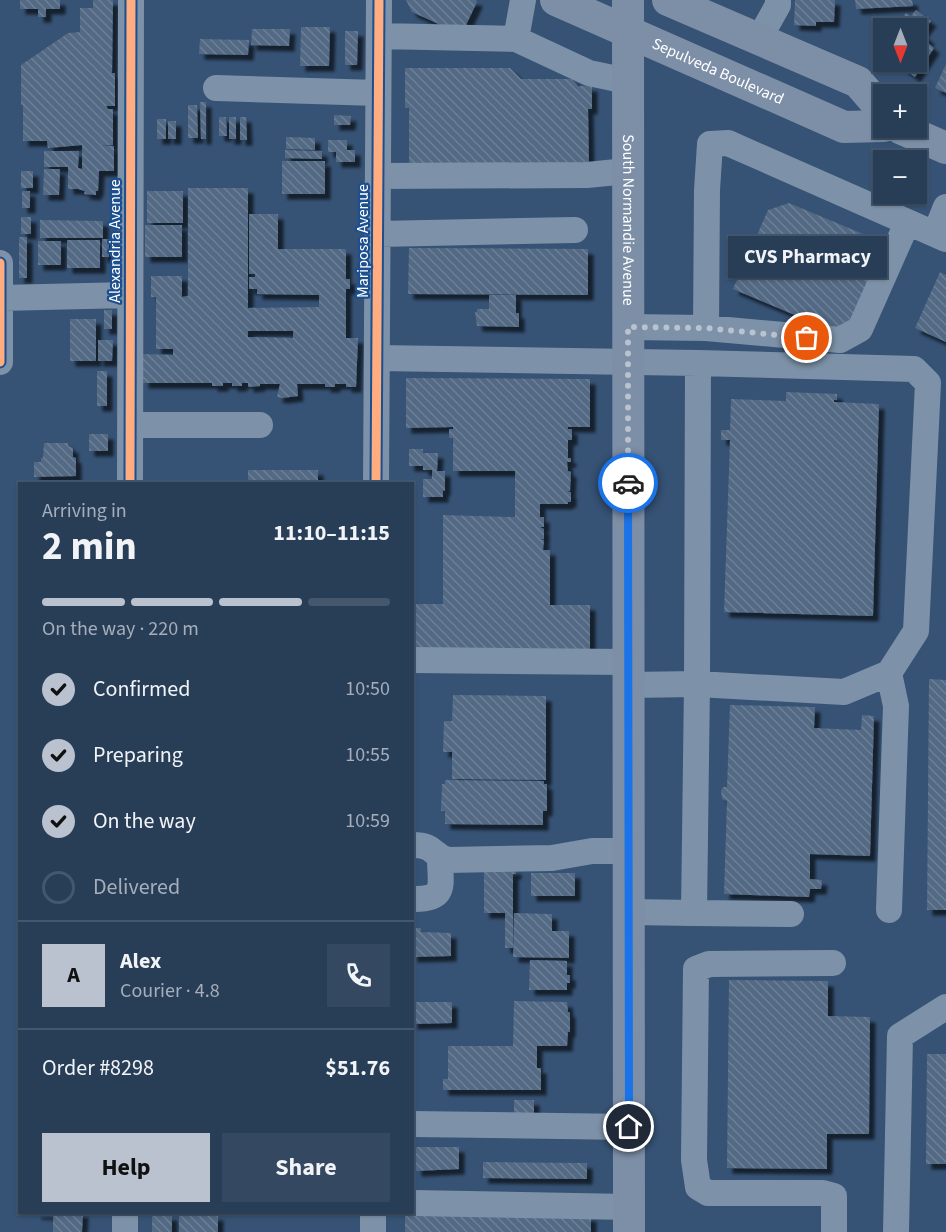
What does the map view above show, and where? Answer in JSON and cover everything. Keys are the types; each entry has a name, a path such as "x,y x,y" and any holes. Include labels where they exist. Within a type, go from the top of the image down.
{"main road":[{"name":"Sepulveda Boulevard","path":"556,0 844,127 873,126"},
{"name":"South Normandie Avenue","path":"628,0 629,1219"},
{"path":"668,0 858,82 873,99"},
{"path":"923,138 946,148"}],"street":[{"name":"Alexandria Avenue","path":"130,482 131,0"},
{"name":"Mariposa Avenue","path":"376,482 379,0"},
{"path":"516,39 523,0"},
{"path":"759,39 778,5 778,0"},
{"path":"379,36 516,39 589,73 627,81"},
{"path":"216,88 378,93"},
{"path":"706,328 707,190 710,144 728,143 940,237 946,207"},
{"path":"378,176 587,175 627,171"},
{"path":"628,327 706,328 840,340 860,329 907,223"},
{"path":"378,234 575,230"},
{"path":"0,263 0,362"},
{"path":"0,298 129,295"},
{"path":"377,358 914,369 928,383 916,631 889,673 844,692 697,684 628,674 414,660"},
{"path":"694,913 698,363"},
{"path":"130,425 260,425"},
{"path":"889,673 896,706 889,910"},
{"path":"414,845 425,845 440,858 448,860 552,858 592,850 628,851"},
{"path":"414,898 425,899 436,896 440,891 440,858"},
{"path":"629,912 791,914"},
{"path":"833,963 709,964 696,969 694,1160 698,1187 708,1193 823,1192 834,1196 834,1232"},
{"path":"896,1232 900,1036 946,1007"},
{"path":"414,1124 629,1127"},
{"path":"414,1203 629,1219"},
{"path":"125,1214 125,1232"},
{"path":"373,1214 373,1232"}],"building":[{"path":"20,0 60,0 60,9 46,9 46,17 38,17 38,9 20,9"},
{"path":"93,0 113,0 112,73 115,73 115,106 106,106 108,109 113,109 113,145 101,145 114,146 114,171 99,171 96,195 84,194 85,191 78,189 68,189 68,167 44,167 44,151 79,151 78,168 82,169 82,145 48,148 47,141 23,141 23,105 21,105 21,65 68,33 80,32 80,8 93,8"},
{"path":"406,0 476,0 477,2 466,25 452,30 412,12"},
{"path":"795,0 835,0 834,22 816,22 816,26 794,25"},
{"path":"855,0 912,0 913,6 856,9"},
{"path":"916,10 927,18 903,18 906,13 911,16"},
{"path":"301,27 330,27 329,66 300,66"},
{"path":"252,29 290,29 289,46 251,45"},
{"path":"345,31 358,31 357,65 345,65"},
{"path":"200,39 249,40 248,55 199,54"},
{"path":"927,42 934,48 927,59"},
{"path":"946,64 946,93 935,88"},
{"path":"405,68 510,68 521,79 572,79 578,86 592,86 592,109 588,109 589,164 409,163 409,108 405,108"},
{"path":"908,72 918,72 915,77"},
{"path":"200,102 206,102 206,139 201,139"},
{"path":"188,105 197,105 198,138 188,138"},
{"path":"334,115 351,116 350,125 334,125"},
{"path":"219,117 226,117 227,136 219,136"},
{"path":"229,117 236,117 236,139 229,139"},
{"path":"240,117 246,117 247,140 240,140"},
{"path":"157,119 166,119 166,139 157,139"},
{"path":"168,121 176,121 176,139 168,139"},
{"path":"286,137 315,138 315,150 286,149"},
{"path":"328,140 347,140 347,150 355,150 355,162 336,162 336,152 328,152"},
{"path":"285,150 322,151 322,159 285,158"},
{"path":"282,161 325,161 325,194 282,194"},
{"path":"44,169 60,169 59,195 43,195"},
{"path":"21,171 33,171 33,188 21,188"},
{"path":"188,188 248,188 248,308 319,307 319,295 257,294 257,289 249,289 249,277 255,277 255,274 249,274 249,214 278,214 278,249 346,249 346,279 350,279 350,289 346,289 346,338 358,338 356,387 346,387 346,384 325,387 325,384 297,384 298,396 282,398 277,397 280,384 260,384 260,386 248,387 248,383 242,383 242,386 223,383 223,386 212,386 212,383 143,383 143,354 173,355 173,349 156,349 156,297 151,297 151,276 182,276 182,297 188,296","holes":["248,331 293,331 293,338 248,337"]},
{"path":"22,191 30,191 30,208 22,208"},
{"path":"147,191 183,191 183,223 147,223"},
{"path":"789,203 887,244 849,326 833,331 733,289 768,210"},
{"path":"21,217 31,217 31,234 21,234"},
{"path":"40,220 103,221 103,238 40,238"},
{"path":"145,225 182,225 182,257 145,257"},
{"path":"19,237 27,237 27,278 19,278"},
{"path":"102,239 109,239 109,257 102,257"},
{"path":"67,240 100,240 100,268 67,268"},
{"path":"38,241 61,241 61,265 38,265"},
{"path":"409,248 588,249 588,295 408,294"},
{"path":"940,272 946,275 946,342 915,328"},
{"path":"489,295 516,295 519,327 477,326 475,312 477,309 489,309"},
{"path":"104,310 112,310 112,329 104,329"},
{"path":"70,319 96,319 96,361 70,361"},
{"path":"98,340 113,340 112,361 98,361"},
{"path":"97,371 107,371 107,406 97,406"},
{"path":"406,378 590,379 590,427 568,427 572,429 572,440 568,440 568,458 571,458 571,462 567,462 568,471 571,472 570,491 567,492 571,492 571,502 568,504 540,504 540,517 544,517 544,527 540,527 544,529 544,539 540,539 544,540 543,550 550,550 550,605 590,605 590,653 414,652 414,604 443,604 443,515 515,517 515,471 453,471 453,438 449,438 449,429 453,427 406,428"},
{"path":"786,392 837,394 837,400 834,402 879,404 873,616 724,612 730,440 721,440 721,430 730,430 731,399 786,401"},
{"path":"89,434 108,434 108,451 89,451"},
{"path":"44,443 68,443 68,446 73,448 73,457 76,458 76,476 34,477 34,462 41,462"},
{"path":"409,449 423,449 423,453 438,453 437,471 445,471 443,497 423,497 423,479 432,479 432,470 423,470 423,466 409,466"},
{"path":"248,470 318,470 318,482 248,482"},
{"path":"929,679 946,680 946,910 927,910"},
{"path":"453,695 546,696 546,780 452,779 452,752 443,752 444,721 452,721"},
{"path":"730,705 815,707 814,728 861,730 862,715 874,716 870,856 810,854 810,879 822,880 821,889 810,889 809,897 724,894 727,801 722,799 721,791 723,787 727,787"},
{"path":"445,780 544,781 544,784 547,784 547,811 543,811 543,825 445,824 445,811 441,811 442,784 445,784"},
{"path":"484,869 516,869 516,874 513,874 513,948 505,948 505,913 484,913"},
{"path":"531,873 575,873 575,896 531,896"},
{"path":"514,913 552,914 552,931 569,931 569,958 513,957"},
{"path":"414,928 421,928 421,932 451,933 451,956 414,957"},
{"path":"530,960 567,961 567,975 570,975 570,983 567,983 567,990 529,990"},
{"path":"729,980 828,981 828,1016 870,1017 869,1134 827,1134 827,1169 727,1168"},
{"path":"514,1001 567,1002 568,1012 570,1012 570,1032 568,1032 567,1046 537,1046 537,1068 541,1068 541,1090 443,1090 443,1079 448,1079 448,1046 513,1046"},
{"path":"414,1002 452,1002 452,1023 414,1024"},
{"path":"927,1054 946,1054 946,1164 926,1164"},
{"path":"514,1100 534,1100 534,1118 514,1118"},
{"path":"416,1147 459,1147 459,1169 416,1171"},
{"path":"483,1162 587,1163 587,1179 483,1178"},
{"path":"36,1214 83,1214 82,1232 53,1232 53,1215"},
{"path":"194,1214 198,1216 218,1215 218,1232 179,1232 179,1216 194,1216"},
{"path":"152,1215 172,1215 172,1232 152,1232"},
{"path":"405,1216 591,1216 591,1232 405,1232"}],"cycle path":[{"path":"130,482 131,0"},
{"path":"376,482 379,0"},
{"path":"0,263 0,362"}],"way so far":[{"path":"628,483 628,327 706,328 807,338"}],"place":[{"name":"CVS Pharmacy","path":"807,338"}],"route":[{"path":"628,483 629,1127"}]}
